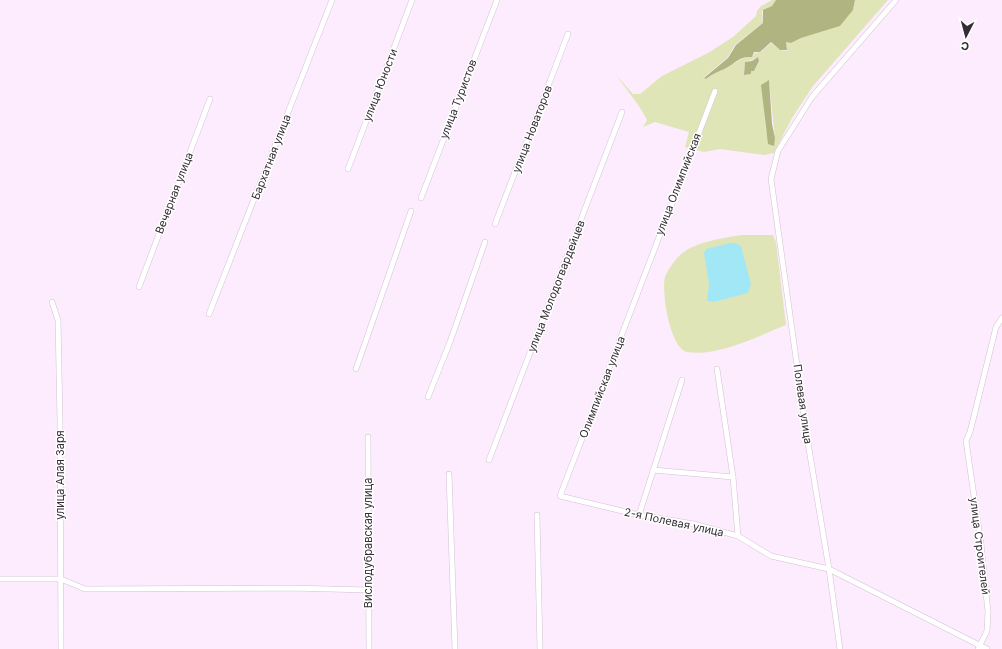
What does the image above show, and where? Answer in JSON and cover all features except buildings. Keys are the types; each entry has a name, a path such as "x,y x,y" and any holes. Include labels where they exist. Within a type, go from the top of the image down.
{"street":[{"name":"Бархатная улица","path":"209,314 332,0"},
{"name":"улица Юности","path":"348,169 412,0"},
{"name":"улица Туристов","path":"421,198 497,0"},
{"name":"Полевая улица","path":"840,649 829,569 808,444 771,179 778,152 812,97 896,0"},
{"name":"улица Новаторов","path":"495,224 568,34"},
{"name":"улица Олимпийская","path":"643,277 715,91"},
{"name":"Вечерная улица","path":"138,287 210,99"},
{"name":"улица Молодогвардейцев","path":"489,460 622,112"},
{"path":"356,369 411,211"},
{"path":"428,397 450,342 484,242"},
{"name":"Олимпийская улица","path":"560,496 643,277"},
{"name":"улица Алая Заря","path":"52,302 58,320 61,649"},
{"name":"улица Строителей","path":"979,647 987,631 988,612 981,544 966,441 972,425 996,326 1002,318"},
{"path":"717,369 733,477 738,536"},
{"path":"639,515 682,380"},
{"name":"Вислодубравская улица","path":"368,437 369,649"},
{"path":"653,470 733,477"},
{"path":"449,474 455,649"},
{"name":"2-я Полевая улица","path":"560,496 639,515 694,524 738,536 771,556 829,569 979,647 987,649"},
{"path":"537,516 540,649"},
{"path":"0,579 61,578 85,589 290,588 368,590"}],"green space":[{"path":"772,0 776,0 772,6 762,11 763,23 735,45 727,58 703,78 707,79 741,59 752,57 755,53 761,52 771,43 780,50 787,51 786,42 791,43 801,38 840,26 853,10 855,0 888,0 813,86 792,118 774,153 764,155 720,149 704,152 685,147 689,132 655,122 643,127 647,120 639,106 616,75 633,94 640,94 662,76 708,53 733,37 756,16 757,11 761,6","holes":["758,57 759,62 754,71 751,71 751,74 744,75 745,62","769,81 775,138 766,132 762,85"]},
{"path":"776,0 855,0 853,10 840,26 801,38 791,43 786,42 787,50 780,50 771,42 760,52 754,52 752,57 741,59 706,79 704,78 728,58 736,45 763,23 763,10 772,6"},
{"path":"758,57 759,61 754,71 751,71 751,74 744,75 745,62 752,61"},
{"path":"769,80 772,124 775,138 774,146 768,144 761,85"},
{"path":"742,235 773,235 776,242 786,325 725,349 699,353 687,352 681,348 676,341 668,319 664,294 665,277 679,256 692,247 709,241"}],"water":[{"path":"736,243 741,246 751,284 748,293 714,302 707,301 709,284 704,253 706,249"}]}
